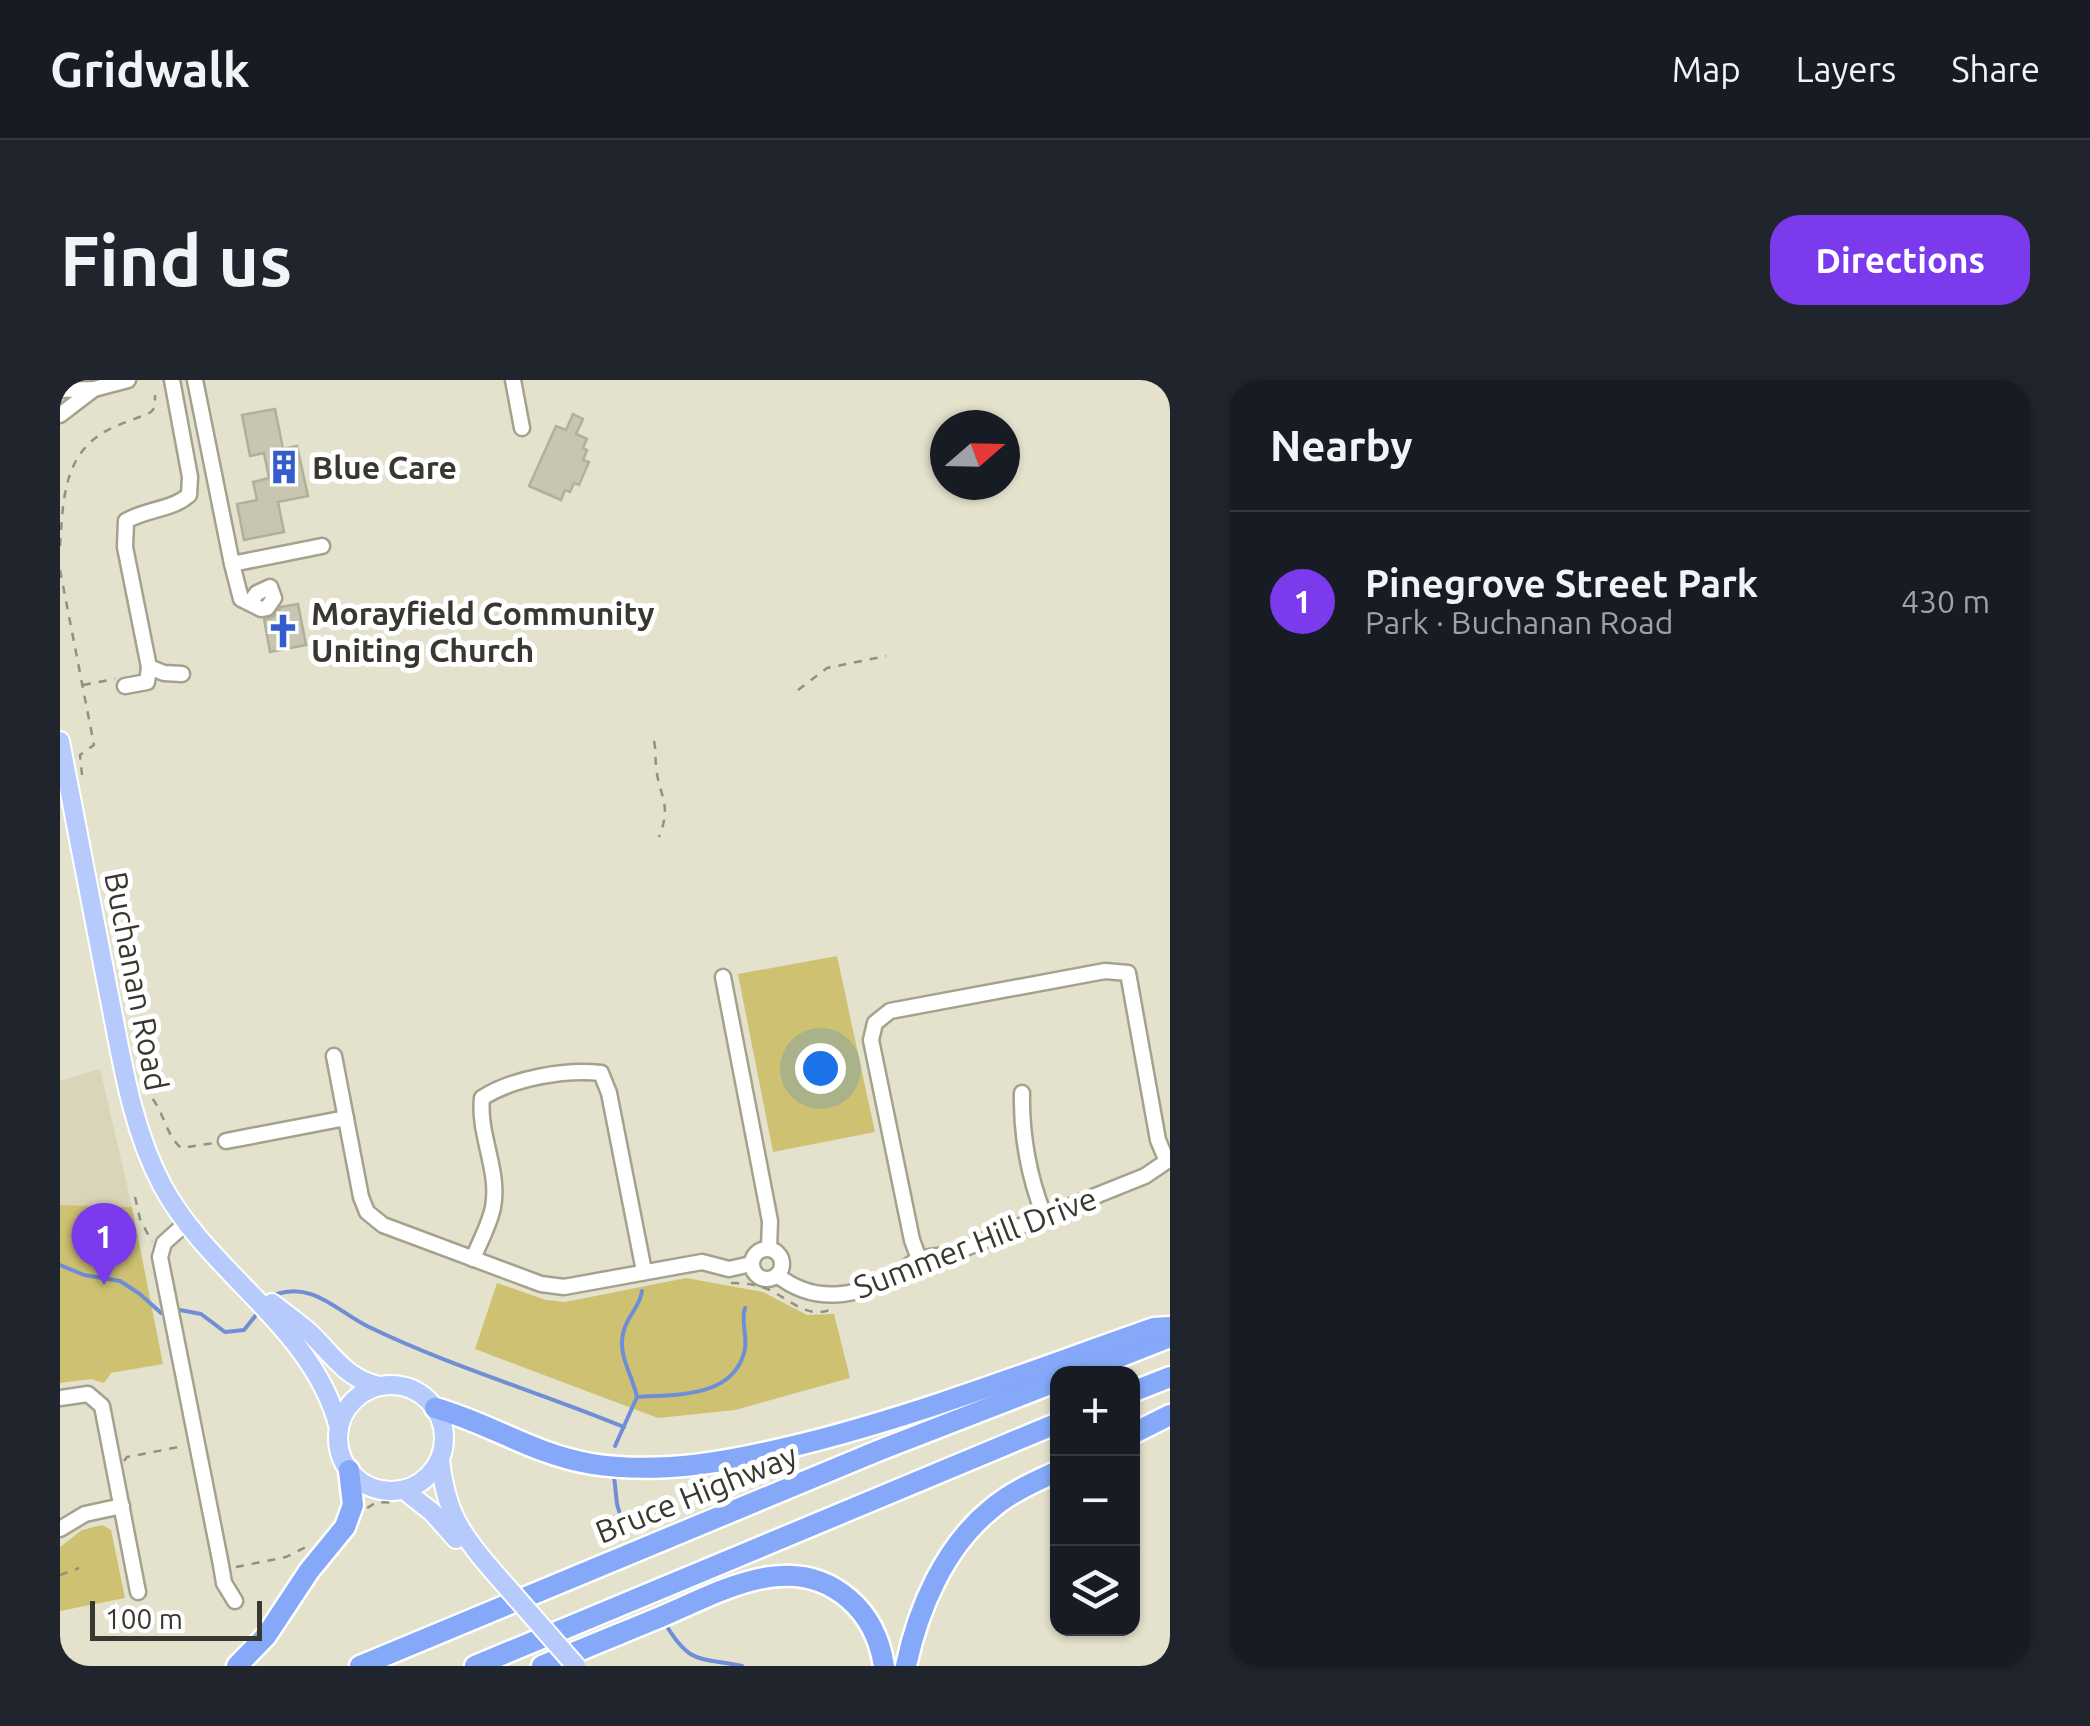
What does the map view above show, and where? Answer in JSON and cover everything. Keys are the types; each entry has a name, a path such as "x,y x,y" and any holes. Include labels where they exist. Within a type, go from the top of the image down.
{"highway":[{"path":"435,1408 564,1458 610,1466 673,1468 747,1456 883,1422 1154,1328 1170,1327"},
{"path":"1096,1366 1170,1337"},
{"path":"1140,1389 1170,1377"},
{"name":"Bruce Highway","path":"360,1666 862,1457 1050,1384"},
{"path":"1140,1430 1170,1415"},
{"path":"475,1666 1050,1427"},
{"path":"237,1666 266,1636 309,1571 345,1528 353,1505 349,1470"},
{"path":"906,1666 916,1625 932,1589 970,1530 1014,1492 1050,1475"},
{"path":"542,1666 746,1582 789,1575 825,1584 857,1606 876,1636 884,1666"}],"main road":[{"name":"Buchanan Road","path":"60,740 134,1114 149,1156 185,1224 304,1353 326,1389 339,1428"},
{"name":"Buchanan Road","path":"213,1256 304,1328 340,1367 358,1380 379,1386"},
{"path":"379,1386 409,1388 425,1397 435,1408 445,1438 440,1460 428,1477 404,1490 374,1488 349,1470 340,1450 339,1428 353,1402 379,1386"},
{"path":"440,1460 452,1515 466,1540 566,1666"},
{"path":"404,1490 432,1512 576,1666"}],"street":[{"path":"60,390 94,389 128,380"},
{"path":"125,686 147,682 149,667 125,548 126,521 141,512 180,503 190,495 172,380"},
{"path":"195,380 232,564 241,599 251,602"},
{"path":"513,380 522,428"},
{"path":"60,415 94,389"},
{"path":"232,564 322,546"},
{"path":"149,667 182,674"},
{"path":"919,1258 871,1040 875,1023 890,1012 1105,971 1128,972 1158,1140 1168,1159"},
{"path":"724,977 770,1221 769,1248"},
{"path":"334,1056 367,1212 383,1225 541,1284 564,1286 702,1262 729,1269 752,1264"},
{"path":"472,1259 493,1207 493,1182 480,1120 482,1098 499,1087 580,1071 601,1074 609,1093 644,1271"},
{"path":"1022,1093 1032,1173 1044,1215"},
{"path":"226,1141 346,1118"},
{"name":"Summer Hill Drive","path":"778,1275 795,1289 817,1296 844,1293 896,1275 919,1258 948,1255 1145,1176 1168,1159"},
{"path":"185,1224 160,1250 224,1583 235,1601"},
{"path":"769,1248 782,1259 778,1275 762,1279 754,1273 752,1264 757,1252 769,1248"},
{"path":"60,1398 88,1394 102,1406 138,1592"},
{"path":"60,1529 85,1514 122,1506"}],"path":[{"path":"60,546 64,487 78,459 99,434 151,412 155,395"},
{"path":"60,570 94,746 80,754 84,788"},
{"path":"798,690 827,668 886,656"},
{"path":"654,741 666,804 659,837"},
{"path":"142,1087 156,1100 181,1148 226,1141"},
{"path":"135,1197 150,1241 160,1250"},
{"path":"906,1283 940,1269"},
{"path":"717,1280 746,1282 769,1290 805,1311 826,1312 835,1307"},
{"path":"124,1462 128,1457 196,1444"},
{"path":"60,1574 78,1568"}],"shaded area":[{"path":"837,956 875,1132 773,1152 738,974"},
{"path":"100,1069 132,1207 60,1205 60,1081"},
{"path":"60,1205 132,1207 163,1364 111,1373 104,1383 91,1379 60,1383"},
{"path":"686,1278 763,1292 807,1315 834,1314 850,1378 735,1410 658,1418 475,1349 497,1283 546,1300 565,1302"},
{"path":"102,1525 111,1530 125,1598 60,1611 60,1547 82,1530"}],"building":[{"name":"Blue Care","path":"275,409 283,449 297,446 308,496 278,502 284,532 244,540 237,504 257,500 253,482 269,478 264,453 250,456 242,415"},
{"path":"573,414 583,419 576,434 587,439 583,460 589,462 579,485 574,483 570,492 565,490 561,500 529,486 556,426 566,430"},
{"path":"298,604 306,645 270,652 264,619 273,617 281,607"}],"waterway":[{"path":"60,1265 84,1275 120,1281 161,1313"},
{"path":"277,1294 290,1291 313,1295 398,1340 624,1427"},
{"path":"615,1446 637,1397 625,1362 622,1336 642,1291"},
{"path":"637,1397 684,1394 727,1379 744,1353 745,1308"},
{"path":"180,1310 201,1314 225,1332 244,1330 256,1315"},
{"path":"614,1476 626,1535"},
{"path":"666,1625 690,1654 742,1666"}],"place":[{"name":"Blue Care","path":"284,467"},
{"name":"Morayfield Community Uniting Church","path":"283,631"},
{"name":"Pinegrove Street Park","path":"104,1285"}]}
